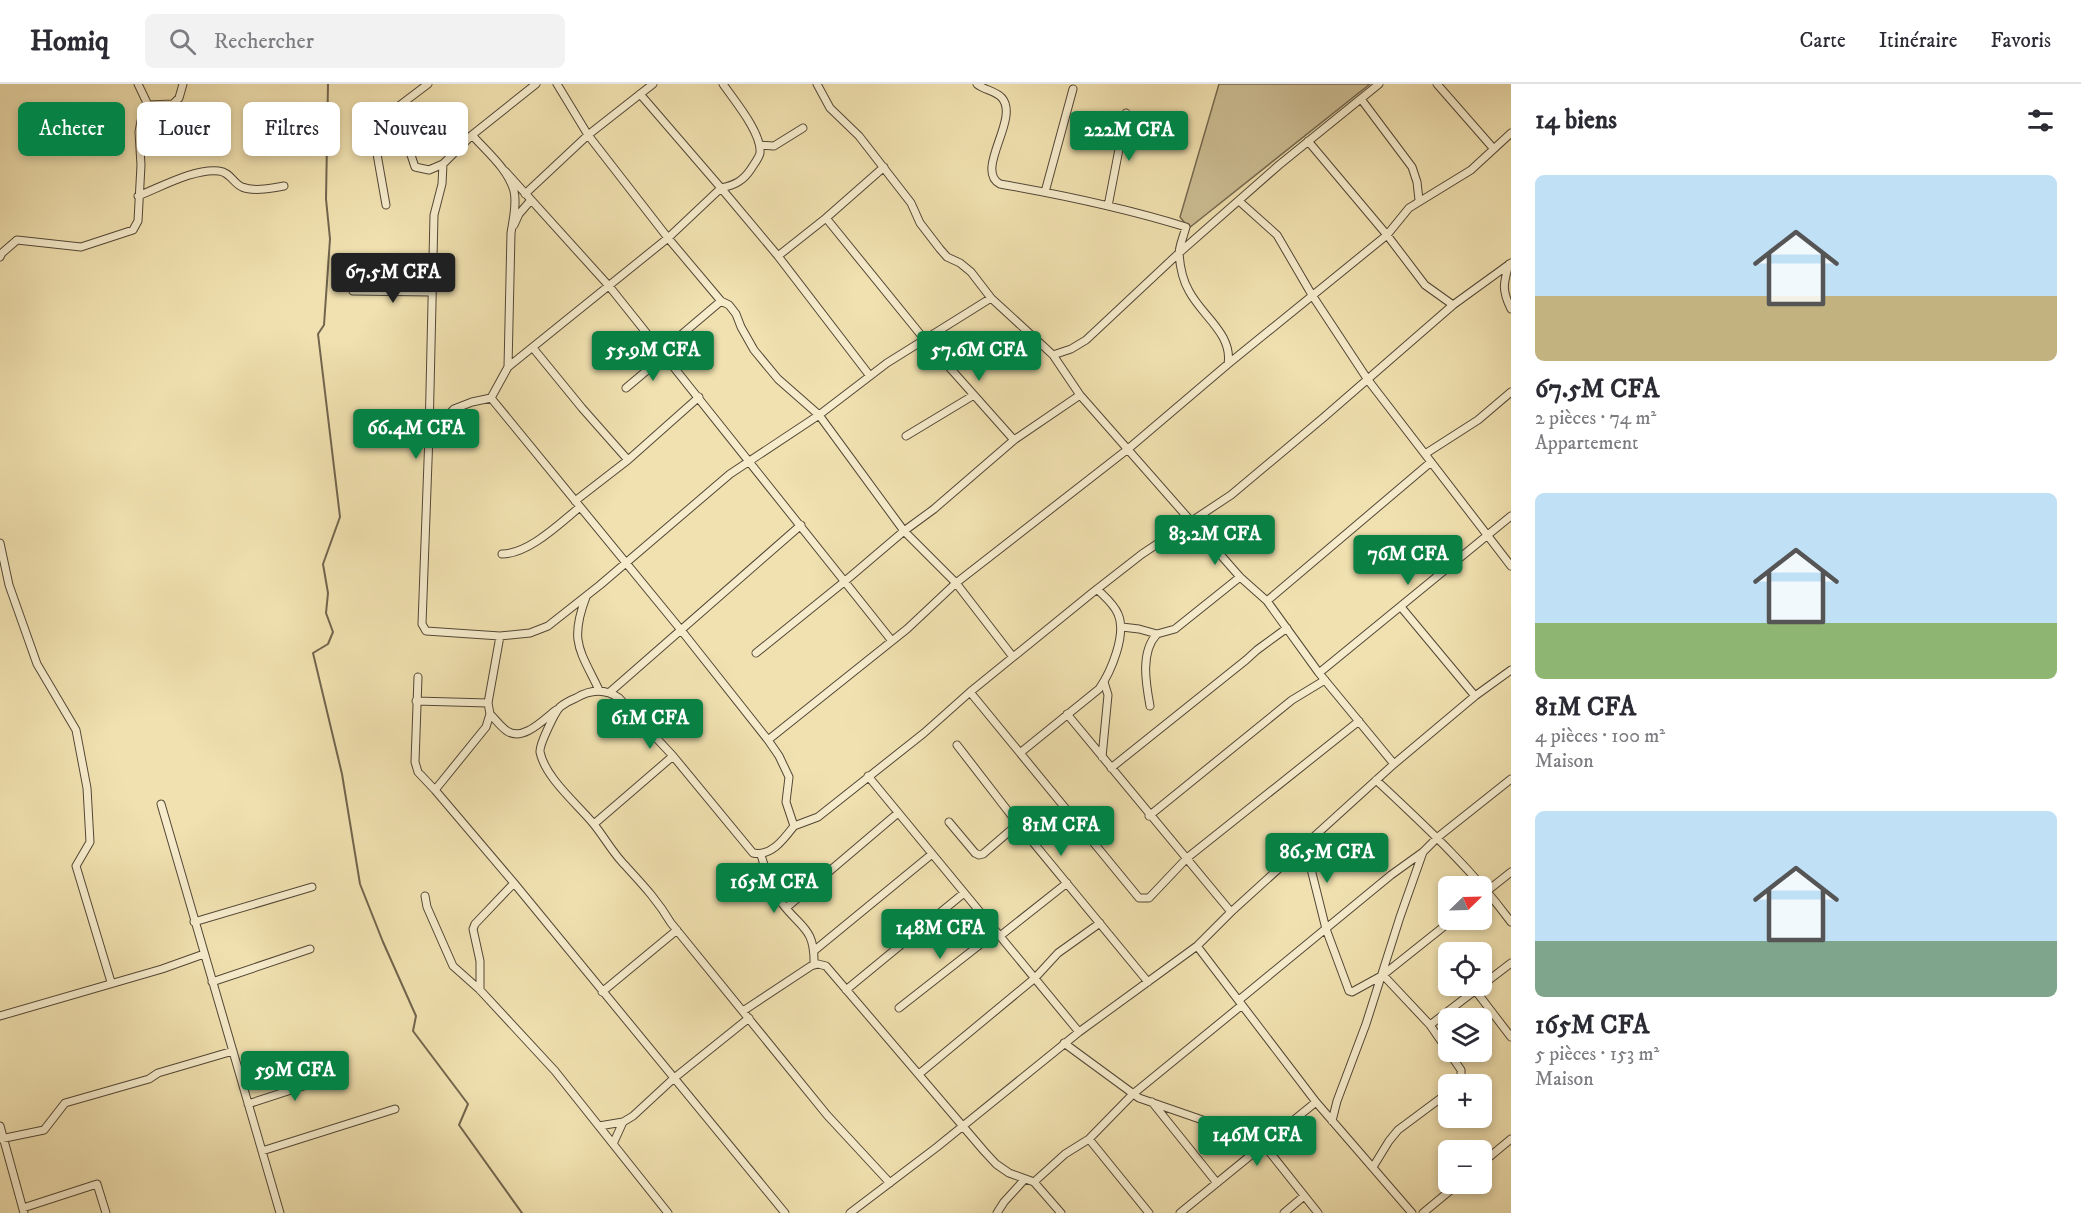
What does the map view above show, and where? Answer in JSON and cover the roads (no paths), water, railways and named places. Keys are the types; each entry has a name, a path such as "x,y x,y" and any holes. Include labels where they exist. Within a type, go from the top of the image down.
{"street":[{"path":"138,84 147,102"},
{"path":"175,102 179,98 183,84"},
{"path":"386,206 377,154 387,137 388,118 391,111 428,84"},
{"path":"411,156 417,168 429,170 443,164 472,135 536,84"},
{"path":"557,84 588,135 668,238 721,301 729,304 754,350 778,379 819,415 904,531 956,584 1013,657"},
{"path":"511,233 528,197 588,135 653,84"},
{"path":"378,435 421,440 454,409 491,398 508,367 668,238 721,188 736,184 746,175 760,155 760,145 756,134 723,84"},
{"path":"817,84 830,108 859,136 912,203 920,223 939,249 947,257 960,263 971,272 991,298 1053,355 1080,396 1240,577 1267,601 1319,673 1394,764"},
{"path":"977,84 1000,96 1005,104 1001,137 992,165 993,178 1000,184 1148,215 1186,227 1179,253 1184,279 1189,292 1228,349 1228,364"},
{"path":"1053,355 1071,350 1086,340 1179,253 1308,141 1379,84"},
{"path":"1437,84 1493,148"},
{"path":"1045,192 1073,89"},
{"path":"640,94 778,256 870,376"},
{"path":"1361,99 1412,167 1419,200"},
{"path":"1108,206 1126,113"},
{"path":"760,145 774,146 803,128"},
{"path":"768,740 892,641 956,584 1128,449 1228,364 1387,235 1409,208 1462,176 1511,133"},
{"path":"472,135 609,286 892,641"},
{"path":"1308,141 1387,235 1425,285 1453,306"},
{"path":"0,257 17,240 81,248 133,230 138,221 140,156"},
{"path":"443,164 442,184 434,215 422,624 426,632 500,636 530,633 548,626 730,474 819,415 870,376 991,298"},
{"path":"778,256 884,167"},
{"path":"138,196 188,176 212,171 222,171 230,175 241,186 261,189 284,186"},
{"path":"505,171 514,192 508,367"},
{"path":"1239,201 1277,235 1312,295 1368,380 1511,566"},
{"path":"826,218 925,340 1014,440"},
{"path":"490,714 509,732 518,735 526,732 580,695 599,690 610,692 619,698 673,756 753,853 761,855 770,852 794,826 818,817 1142,554 1231,495 1453,306 1510,264"},
{"path":"1510,264 1503,290 1511,309"},
{"path":"353,291 432,292"},
{"path":"626,388 721,301"},
{"path":"533,348 628,460"},
{"path":"1425,454 1478,420 1511,392"},
{"path":"906,436 974,395"},
{"path":"756,653 934,509 1014,440 1080,396"},
{"path":"502,554 520,551 547,533 699,397"},
{"path":"491,398 768,740 789,777 786,802 794,826"},
{"path":"1267,601 1431,462"},
{"path":"1319,673 1511,516"},
{"path":"610,692 801,525"},
{"path":"0,543 9,585 37,664 76,730 87,788 90,842 76,866 111,982"},
{"path":"1122,627 1157,634 1169,631 1180,626 1240,577"},
{"path":"1020,753 1099,689 1104,682 1114,659 1122,627 1114,606 1097,589"},
{"path":"587,595 576,633 579,647 599,690"},
{"path":"1401,608 1476,696"},
{"path":"1111,768 1287,628"},
{"path":"1150,706 1144,678 1150,643 1157,634"},
{"path":"435,790 486,727 490,714 488,703 500,636"},
{"path":"850,1213 1064,1043 1197,946 1231,912 1394,764 1511,670"},
{"path":"418,677 415,762 418,772 514,884 786,1213"},
{"path":"1149,816 1292,700 1325,680"},
{"path":"1102,758 1108,695 1104,682"},
{"path":"970,692 1139,898 1149,897 1187,858 1359,721"},
{"path":"416,701 488,703"},
{"path":"558,708 540,746 540,754 552,776 594,824 622,862 649,890 677,930 827,1115 890,1183"},
{"path":"1067,714 1149,816 1231,912"},
{"path":"957,745 1018,824 1148,982"},
{"path":"594,824 673,756"},
{"path":"868,776 1079,1032"},
{"path":"1034,1182 1065,1154 1089,1139 1133,1094 1326,929 1511,779"},
{"path":"1376,780 1438,837 1471,876"},
{"path":"161,804 280,1213"},
{"path":"786,908 898,813"},
{"path":"949,822 979,855 1018,824"},
{"path":"1305,845 1326,929 1349,991 1352,992 1383,975 1439,930"},
{"path":"1332,1121 1423,852"},
{"path":"815,950 932,854"},
{"path":"761,855 774,892 807,929 812,938 815,950 814,965"},
{"path":"1492,887 1511,872"},
{"path":"899,1008 1067,883"},
{"path":"480,990 480,961 473,929 475,924 514,884"},
{"path":"194,922 312,887"},
{"path":"846,990 964,893"},
{"path":"425,896 427,907 453,966 480,990 555,1071 668,1213"},
{"path":"1492,901 1511,922"},
{"path":"919,1074 1035,978 1058,953 1100,923"},
{"path":"602,992 677,930"},
{"path":"1197,946 1316,1102 1411,1213"},
{"path":"212,982 310,950"},
{"path":"0,1016 162,969 204,954"},
{"path":"1492,977 1511,963"},
{"path":"743,1011 814,965 826,966 996,1164 1009,1173 1034,1182 1061,1213"},
{"path":"1383,975 1430,1024 1461,1070 1461,1074"},
{"path":"1430,1024 1467,996"},
{"path":"1480,996 1511,1036"},
{"path":"613,1144 623,1122 749,1018"},
{"path":"1064,1043 1133,1094 1240,1133 1264,1145 1318,1213"},
{"path":"2,1139 44,1130 65,1103 149,1079 158,1073 232,1051"},
{"path":"248,1104 334,1076"},
{"path":"1373,1167 1398,1130 1438,1100"},
{"path":"1152,1102 1217,1183"},
{"path":"1180,1213 1316,1102"},
{"path":"262,1151 395,1108"},
{"path":"599,1126 623,1122"},
{"path":"0,1126 23,1210 97,1184 106,1213"},
{"path":"1089,1139 1149,1213"},
{"path":"1492,1156 1510,1143"},
{"path":"998,1213 1004,1202 1024,1180"},
{"path":"1423,1213 1446,1194"},
{"path":"1284,1213 1304,1196"}],"waterway":[{"path":"328,84 326,199 330,239 324,325 318,334 340,517 323,564 328,593 326,613 333,632 328,644 313,653 342,774 360,884 416,1016 413,1031 468,1104 459,1125 522,1213"}]}
